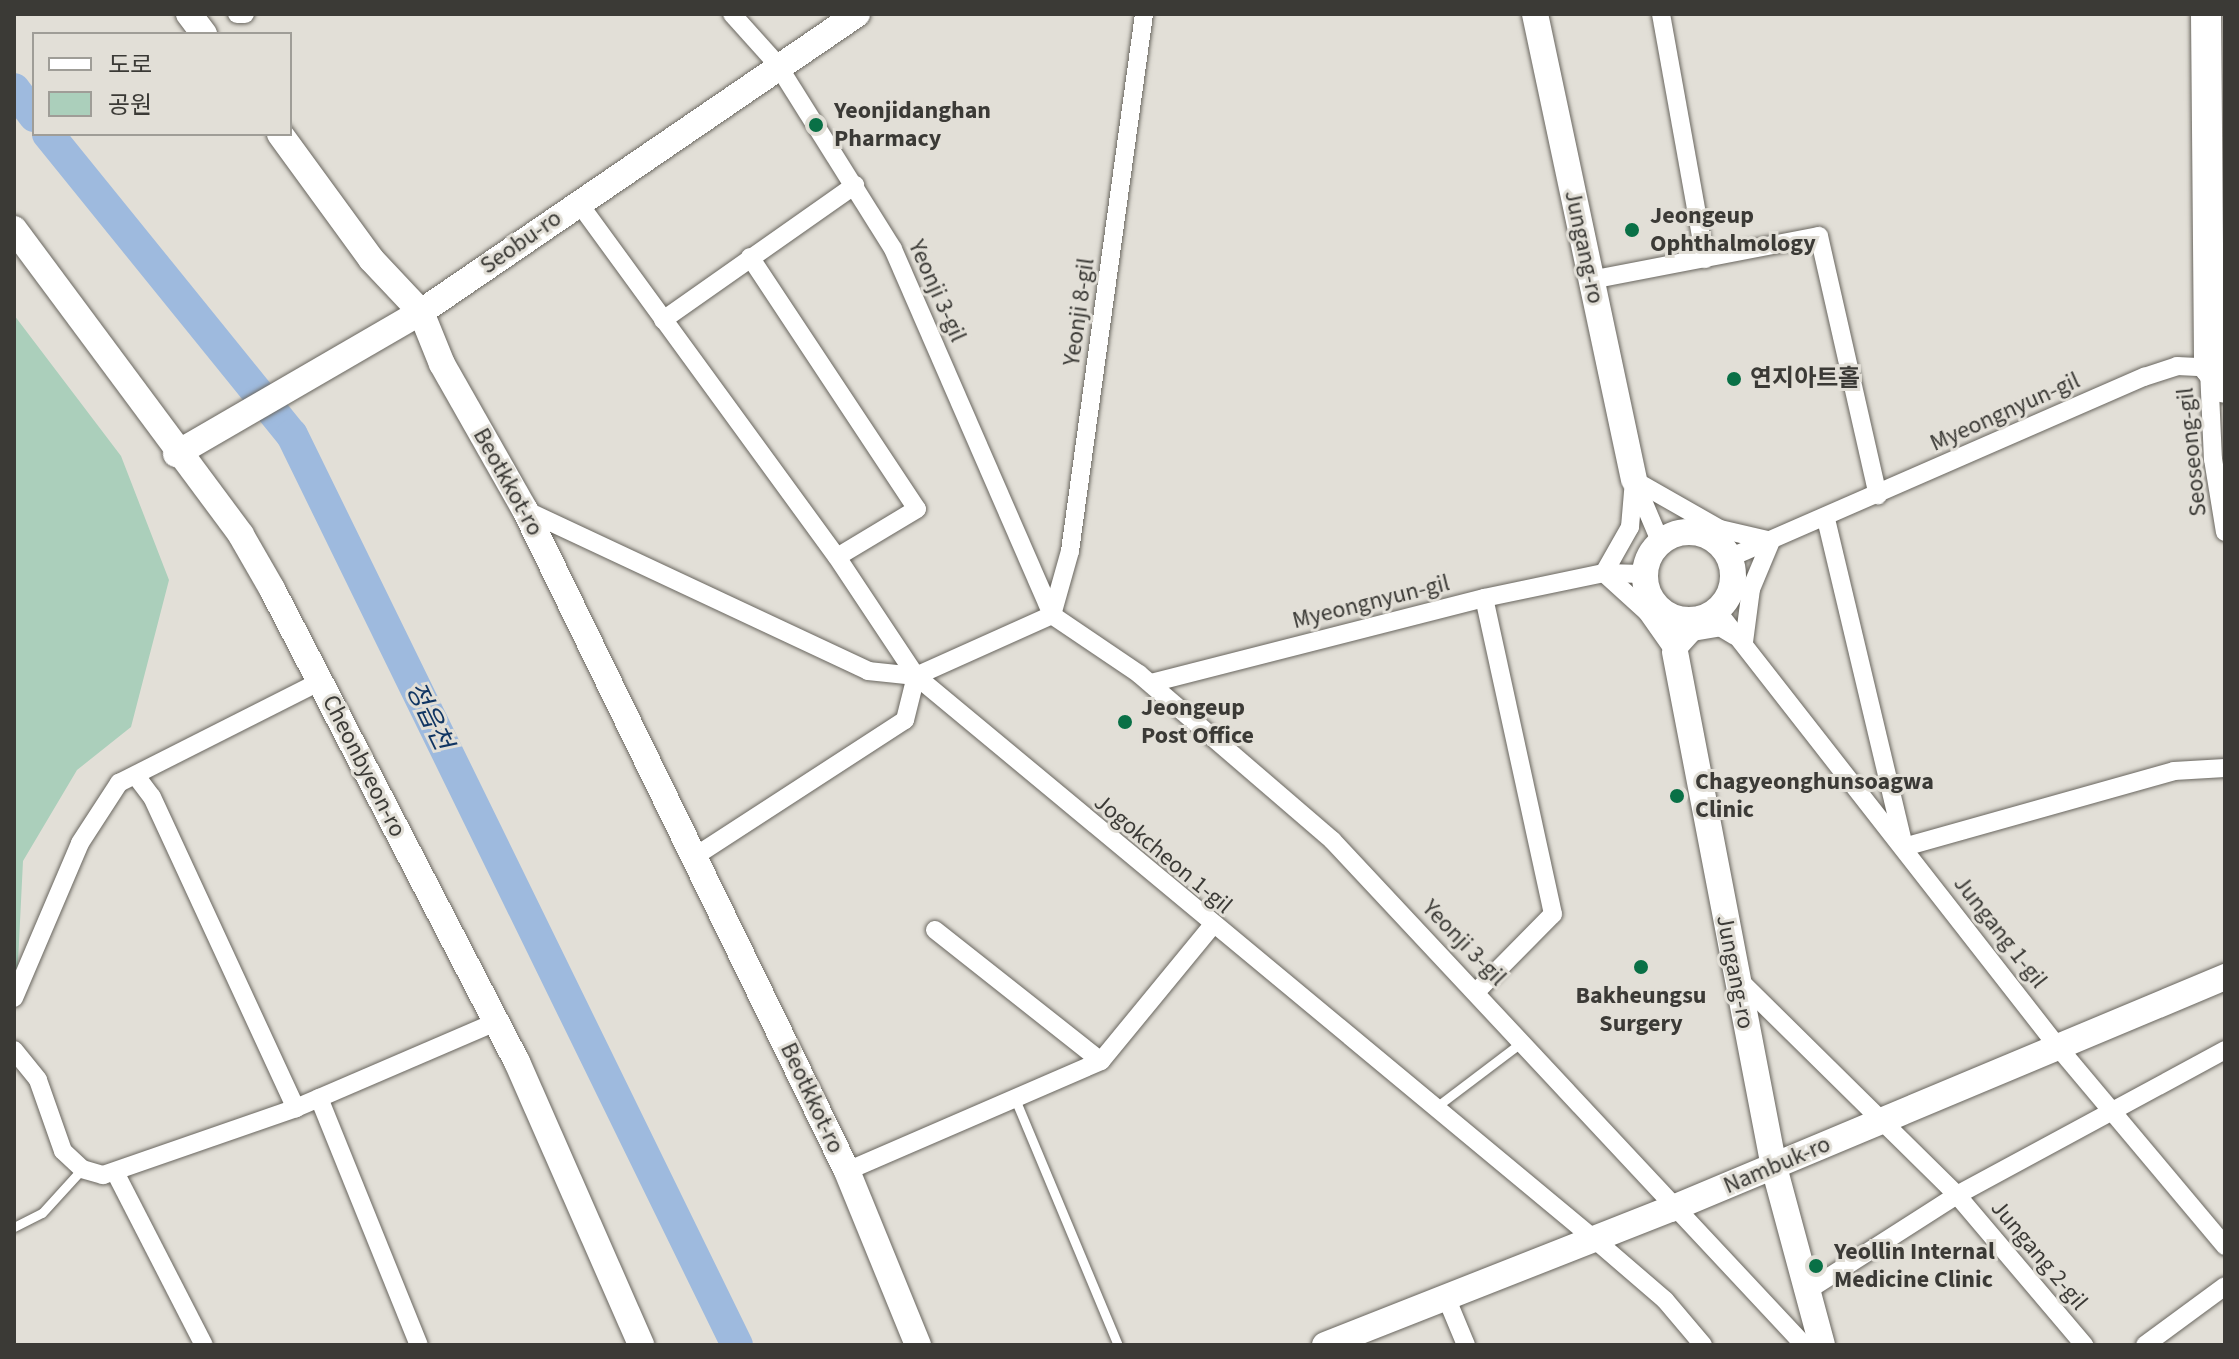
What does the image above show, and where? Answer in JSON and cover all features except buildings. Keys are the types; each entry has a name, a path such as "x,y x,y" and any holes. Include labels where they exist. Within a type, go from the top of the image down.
{"main road":[{"path":"2206,14 2220,374"}],"street":[{"path":"189,14 202,32"},
{"path":"237,14 245,14"},
{"name":"Yeonji 3-gil","path":"732,14 777,64 893,249 1052,615 1151,683 1332,840 1477,991 1671,1209 1804,1345"},
{"name":"Seobu-ro","path":"176,454 215,436 389,326 421,312 777,64 857,14"},
{"name":"Yeonji 8-gil","path":"1052,615 1070,551 1144,14"},
{"name":"Jungang-ro","path":"1535,14 1634,480"},
{"path":"1661,14 1705,259"},
{"name":"Beotkkot-ro","path":"281,136 371,259 421,312 442,364 525,510 697,855 847,1171 918,1345"},
{"path":"663,320 855,185"},
{"name":"Jogokcheon 1-gil","path":"578,202 837,557 916,676 1212,926 1593,1238 1665,1300 1703,1345"},
{"name":"Cheonbyeon-ro","path":"14,229 176,454 241,535 321,681 496,1022 641,1345"},
{"path":"1591,280 1819,236 1878,495"},
{"path":"750,257 917,509 837,557"},
{"name":"Myeongnyun-gil","path":"1729,558 1826,519 2144,377 2177,366 2220,374"},
{"name":"Seoseong-gil","path":"2220,374 2213,459 2225,532"},
{"path":"1634,480 1660,541"},
{"path":"1634,480 1720,529 1771,541 1751,589 1744,642 1720,627 1693,632 1675,652"},
{"path":"1634,480 1630,527 1604,573 1647,612 1675,652"},
{"path":"525,510 868,671 916,676 1052,615"},
{"path":"1826,519 1904,847 2174,771 2225,768"},
{"path":"1683,531 1702,532 1729,558 1732,587 1718,612 1681,619 1656,606 1644,574 1660,541 1683,531"},
{"name":"Myeongnyun-gil","path":"1151,683 1484,598 1604,573 1644,574"},
{"path":"1477,991 1553,914 1484,598"},
{"name":"Jungang 1-gil","path":"1718,612 2058,1047 2225,1246"},
{"path":"1675,652 1681,619"},
{"name":"Jungang-ro","path":"1675,652 1774,1167 1810,1289 1822,1345"},
{"path":"697,855 905,720 916,676"},
{"path":"14,998 80,843 119,783 321,681"},
{"path":"136,776 152,797 296,1108"},
{"path":"847,1171 1101,1061 1212,926"},
{"path":"935,930 1101,1061"},
{"name":"Jungang 2-gil","path":"1736,977 1879,1123 1957,1195 2084,1345"},
{"name":"Nambuk-ro","path":"1325,1345 1774,1167 2225,977"},
{"path":"14,1050 38,1080 63,1151 82,1169 116,1174 296,1108 496,1022"},
{"name":"Jungang 2-gil","path":"1957,1195 2225,1050"},
{"path":"319,1098 419,1345"},
{"path":"116,1174 204,1345"},
{"path":"1810,1289 1957,1195"},
{"path":"2145,1345 2225,1286"},
{"path":"1446,1297 1466,1345"}],"lane":[{"path":"1434,1108 1522,1042"},
{"path":"1015,1099 1118,1345"},
{"path":"14,1227 42,1213 82,1169"}],"green space":[{"path":"14,315 121,456 169,580 131,727 77,770 23,861 14,1043"}],"waterway":[{"name":"정읍천","path":"14,89 32,113"},
{"name":"정읍천","path":"50,136 292,435 737,1345"}],"place":[{"name":"Yeonjidanghan Pharmacy","path":"816,125"},
{"name":"Jeongeup Ophthalmology","path":"1632,230"},
{"name":"연지아트홀","path":"1734,379"},
{"name":"Jeongeup Post Office","path":"1125,722"},
{"name":"Chagyeonghunsoagwa Clinic","path":"1677,796"},
{"name":"Bakheungsu Surgery","path":"1641,967"},
{"name":"Yeollin Internal Medicine Clinic","path":"1816,1266"}]}
